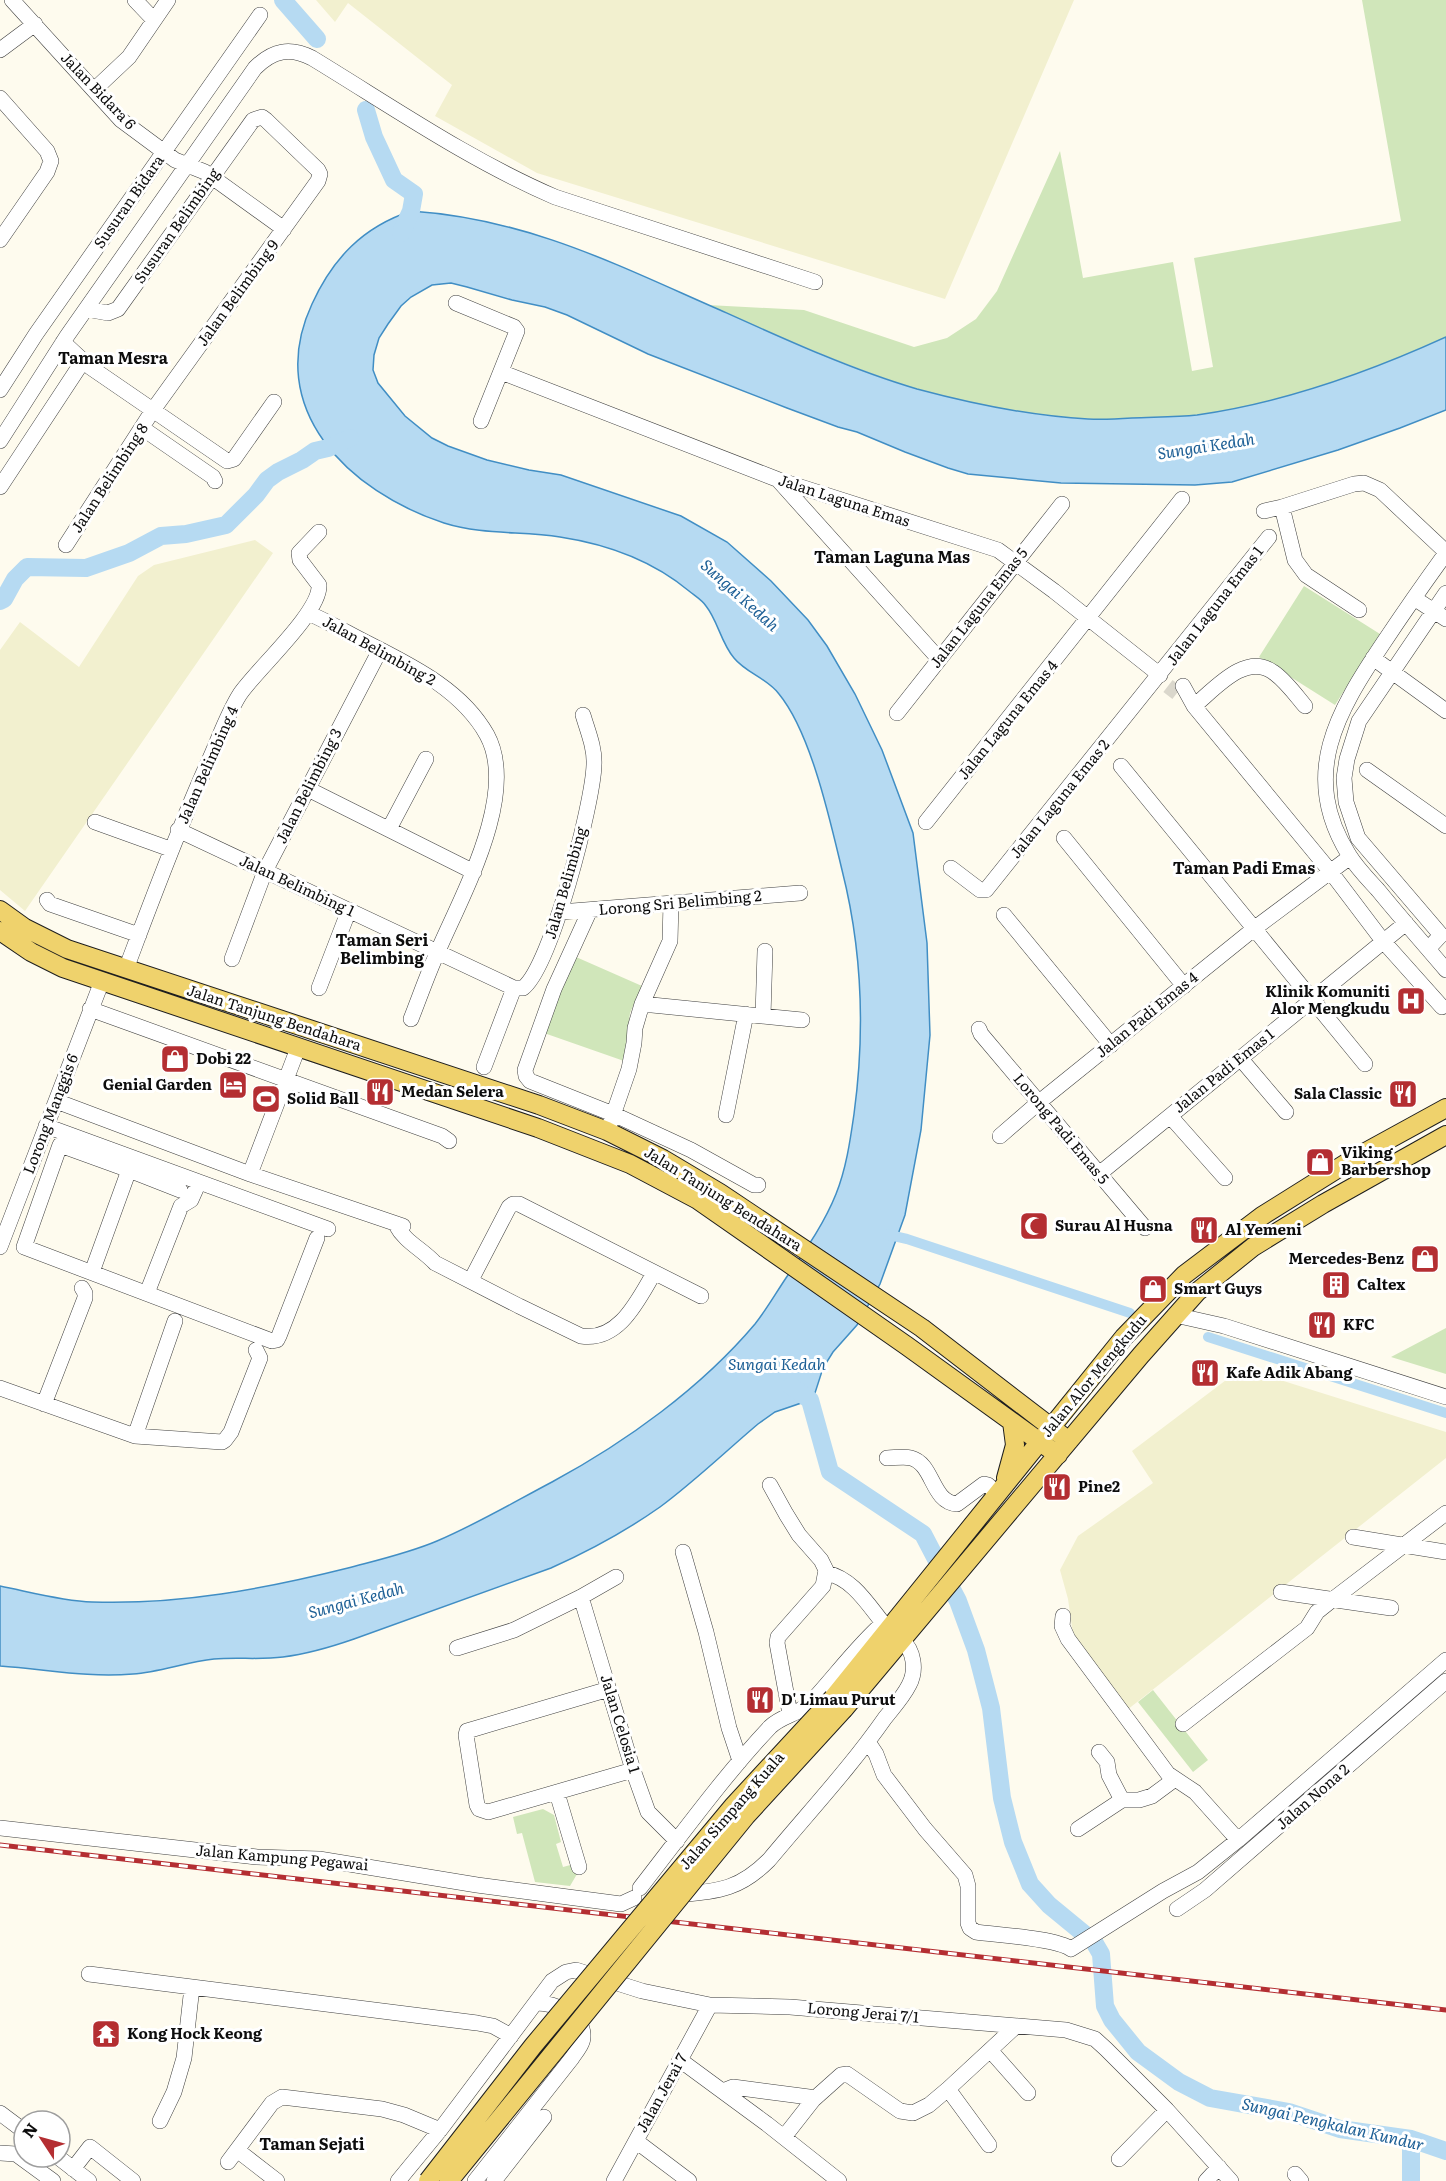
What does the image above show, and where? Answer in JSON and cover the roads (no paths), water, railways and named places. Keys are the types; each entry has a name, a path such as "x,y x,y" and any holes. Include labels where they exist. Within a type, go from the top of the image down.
{"main road":[{"name":"Jalan Tanjung Bendahara","path":"0,910 48,941 126,969 481,1076 610,1123 922,1328 1018,1415"},
{"name":"Jalan Tanjung Bendahara","path":"0,931 13,942 56,964 298,1048 471,1104 592,1148 640,1169 698,1200 907,1346 1018,1415 1063,1448"},
{"path":"471,1104 481,1076"},
{"name":"Jalan Alor Mengkudu","path":"1045,1435 1124,1337 1184,1275 1262,1216 1353,1159 1446,1108"},
{"name":"Jalan Alor Mengkudu","path":"1063,1448 1175,1316 1209,1281 1253,1247 1323,1204 1446,1135"},
{"path":"1001,1490 1015,1445 1018,1415 1066,1408"},
{"name":"Jalan Simpang Kuala","path":"933,1588 948,1556 1045,1435"},
{"name":"Jalan Simpang Kuala","path":"448,2181 838,1703 892,1629 933,1588 961,1569 1063,1448"},
{"name":"Jalan Simpang Kuala","path":"428,2181 533,2046 734,1805 838,1703"}],"street":[{"name":"Jalan Bidara 6","path":"12,0 121,120 175,160 201,169 284,229"},
{"path":"135,0 154,20"},
{"path":"94,90 124,64 168,0"},
{"name":"Susuran Bidara","path":"0,390 45,321 260,15"},
{"path":"0,50 35,24"},
{"path":"0,441 65,339 255,68 270,55 280,51 291,50 312,58 485,164 555,197 815,282"},
{"path":"0,98 47,151 51,161 47,172 0,240"},
{"name":"Jalan Belimbing 9","path":"153,410 318,181 320,174 316,167 266,120 258,117"},
{"name":"Susuran Belimbing","path":"86,309 108,313 118,309 250,123 258,117"},
{"path":"456,303 517,331 481,421"},
{"path":"45,321 65,339 83,361 225,460 234,459 274,402"},
{"path":"0,487 83,361"},
{"name":"Jalan Laguna Emas","path":"501,372 779,480 998,550 1169,681 1194,706 1330,871 1383,941 1442,1007"},
{"name":"Jalan Belimbing 8","path":"66,545 153,410"},
{"path":"142,428 213,477 215,481"},
{"path":"779,480 939,659"},
{"path":"1264,511 1364,483 1380,490 1446,552 1373,658 1344,706 1333,733 1325,769 1327,806 1337,833 1350,857 1446,970"},
{"name":"Jalan Laguna Emas 4","path":"926,822 1182,499"},
{"name":"Jalan Laguna Emas 5","path":"897,713 1062,504"},
{"path":"1282,507 1299,568 1359,610"},
{"name":"Jalan Belimbing 4","path":"126,969 170,849 240,695 308,613 318,597 319,585 300,560 299,553 319,532"},
{"name":"Jalan Laguna Emas 1","path":"1169,681 1269,537"},
{"path":"1428,949 1442,935 1358,838 1346,802 1344,778 1347,759 1359,721 1392,672 1440,615 1446,593"},
{"path":"1414,598 1440,615"},
{"name":"Jalan Belimbing 2","path":"308,613 427,675 478,722 488,736 496,763 497,782 474,872 437,952 411,1019"},
{"name":"Jalan Belimbing 3","path":"232,959 266,871 380,650"},
{"path":"1373,658 1446,711"},
{"path":"1194,706 1246,667 1259,665 1278,676 1305,706"},
{"name":"Jalan Laguna Emas 2","path":"951,868 980,890 986,890 1169,681"},
{"name":"Jalan Belimbing","path":"514,988 523,988 531,980 549,944 592,794 593,751 584,715"},
{"path":"389,829 426,759"},
{"path":"1121,766 1256,928 1365,1064"},
{"path":"1367,770 1446,826"},
{"path":"308,789 474,872"},
{"path":"96,822 170,849"},
{"name":"Jalan Belimbing 1","path":"178,830 514,988"},
{"path":"1064,838 1184,986"},
{"name":"Jalan Padi Emas 4","path":"1000,1136 1256,928 1350,857"},
{"name":"Lorong Sri Belimbing 2","path":"560,912 800,893"},
{"path":"47,900 50,904 139,935"},
{"path":"672,903 670,941 642,1004 635,1028 629,1069 610,1123 691,1150 754,1185 758,1185"},
{"path":"319,988 350,910"},
{"name":"Jalan Belimbing","path":"590,910 554,989 525,1070 530,1081 610,1123"},
{"path":"1004,915 1111,1045"},
{"name":"Jalan Padi Emas 1","path":"1099,1174 1406,923"},
{"path":"763,1016 765,951"},
{"name":"Lorong Manggis 6","path":"0,1247 102,981"},
{"path":"481,1076 514,988"},
{"path":"642,1004 801,1020"},
{"path":"90,1009 442,1136 449,1141"},
{"path":"726,1115 746,1014"},
{"name":"Lorong Padi Emas 5","path":"979,1029 1038,1103 1145,1228"},
{"path":"250,1174 298,1048"},
{"path":"1240,1058 1286,1112"},
{"path":"56,1101 250,1174 400,1226 401,1234 425,1252 435,1263 581,1336 602,1335 627,1316 654,1273"},
{"path":"1170,1116 1225,1178"},
{"path":"46,1126 188,1183 322,1233 277,1340 272,1341 24,1246 60,1145 129,1170 188,1183"},
{"path":"92,1272 129,1170"},
{"path":"147,1293 182,1206 178,1196 188,1183"},
{"path":"471,1280 509,1207 519,1204 701,1296"},
{"path":"44,1404 86,1293 82,1288"},
{"path":"1175,1316 1224,1326 1446,1397"},
{"path":"135,1436 175,1321"},
{"path":"0,1388 135,1436 222,1442 231,1432 260,1358 256,1350"},
{"path":"887,1458 912,1458 917,1461 945,1500 952,1504 957,1504 984,1484 1001,1490"},
{"path":"770,1485 795,1528 821,1560 826,1573 823,1586 778,1637 790,1714"},
{"path":"1183,1724 1307,1628 1317,1612 1446,1513"},
{"path":"1353,1537 1446,1552"},
{"path":"683,1552 706,1632 729,1728 740,1761"},
{"name":"Jalan Kampung Pegawai","path":"0,1828 257,1857 319,1859 477,1885 621,1904 642,1894 717,1891 730,1887 754,1876 769,1860 868,1742 910,1685 914,1671 909,1648 851,1585 838,1576 826,1573"},
{"path":"457,1648 514,1630 616,1577"},
{"path":"1281,1592 1391,1608"},
{"name":"Jalan Celosia 1","path":"581,1597 633,1770 648,1812 676,1841"},
{"path":"1063,1616 1064,1633 1161,1765 1175,1779 1195,1792 1238,1840"},
{"path":"642,1894 676,1841 771,1726 811,1702 870,1634 892,1629"},
{"path":"868,1742 876,1754 884,1775 967,1880 970,1928 976,1932 1074,1947 1198,1872 1446,1660"},
{"name":"Jalan Nona 2","path":"1177,1909 1205,1890 1446,1681"},
{"path":"609,1689 467,1731 477,1805 479,1809 488,1812 633,1770"},
{"path":"1099,1752 1107,1762 1109,1774 1122,1800"},
{"path":"1078,1829 1122,1800 1147,1799 1175,1779"},
{"path":"557,1792 579,1867"},
{"name":"Lorong Jerai 7/1","path":"398,2181 559,1975 576,1970 642,1991 710,2004 790,2007 1066,2030 1095,2039 1167,2110 1231,2181"},
{"path":"89,1974 477,2023 493,2026 511,2036"},
{"path":"160,2121 174,2092 184,2058 192,1987"},
{"path":"475,2181 582,2043 584,2036 582,2029 573,2016 554,2005 536,2003"},
{"name":"Jalan Jerai 7","path":"614,2181 710,2004"},
{"path":"784,2137 813,2100 837,2078 847,2074 900,2111 914,2113 929,2105 948,2089 1015,2026"},
{"path":"990,2050 1028,2093"},
{"path":"680,2060 839,2181"},
{"path":"723,2091 733,2087 810,2097 813,2100"},
{"path":"948,2089 989,2145"},
{"path":"277,2181 232,2156 272,2103 282,2097 382,2109 404,2115 440,2130"},
{"path":"1119,2159 1167,2110"},
{"path":"494,2181 544,2117"},
{"path":"636,2141 689,2181"},
{"path":"89,2181 73,2169 90,2148 133,2181"},
{"path":"0,2154 16,2154 52,2181"},
{"path":"1206,2181 1219,2167"}],"water":[{"name":"Sungai Kedah","path":"411,211 494,223 570,246 842,363 917,389 959,400 1045,415 1094,419 1197,415 1293,395 1386,363 1446,337 1446,410 1338,450 1232,482 1195,485 1061,483 968,474 648,354 567,315 545,307 451,283 432,285 411,297 401,306 379,338 373,370 378,383 405,416 432,438 448,446 487,460 561,475 681,516 727,542 771,581 808,620 827,646 855,694 882,750 913,833 927,943 930,1035 921,1130 905,1215 880,1284 857,1325 833,1352 823,1368 815,1393 810,1400 775,1412 660,1507 579,1555 551,1568 354,1639 301,1654 274,1658 214,1659 143,1673 116,1675 0,1666 0,1586 69,1600 125,1602 189,1598 285,1583 371,1562 426,1545 481,1520 580,1466 661,1412 687,1392 734,1348 755,1324 814,1236 826,1216 842,1175 854,1114 860,1053 860,991 854,930 832,827 818,778 801,731 779,694 734,658 714,618 702,602 660,571 628,555 594,544 560,537 458,527 409,509 376,490 348,468 324,441 307,411 299,378 300,342 320,287 351,246 364,235"}],"waterway":[{"path":"283,0 317,39"},
{"path":"366,110 374,137 394,180 414,194 411,211 401,233"},
{"path":"0,601 4,599 15,579 27,567 86,568 129,553 161,536 186,534 226,525 256,495 267,480 278,472 315,451 350,438"},
{"path":"885,1234 907,1239 1130,1313"},
{"path":"1208,1337 1446,1413"},
{"name":"Sungai Pengkalan Kundur","path":"791,1386 810,1400 830,1472 923,1534 958,1601 976,1650 991,1708 1002,1798 1013,1842 1030,1884 1049,1905 1094,1942 1101,1954 1105,2006 1112,2020 1138,2052 1179,2082 1210,2098 1289,2112 1340,2129 1411,2139 1446,2151"},
{"path":"1411,2139 1411,2181"}],"tunnel":[{"path":"1168,686 1177,693"}],"railway":[{"path":"0,1845 1446,2010"}],"place":[{"name":"Klinik Komuniti Alor Mengkudu","path":"1411,1001"},
{"name":"Dobi 22","path":"175,1059"},
{"name":"Genial Garden","path":"233,1085"},
{"name":"Medan Selera","path":"380,1092"},
{"name":"Sala Classic","path":"1403,1094"},
{"name":"Solid Ball","path":"266,1099"},
{"name":"Viking Barbershop","path":"1320,1162"},
{"name":"Surau Al Husna","path":"1034,1226"},
{"name":"Al Yemeni","path":"1204,1230"},
{"name":"Mercedes-Benz","path":"1425,1259"},
{"name":"Caltex","path":"1336,1285"},
{"name":"Smart Guys","path":"1153,1289"},
{"name":"KFC","path":"1322,1325"},
{"name":"Kafe Adik Abang","path":"1205,1373"},
{"name":"Pine2","path":"1057,1487"},
{"name":"D' Limau Purut","path":"760,1700"},
{"name":"Kong Hock Keong","path":"106,2034"}],"district":[{"name":"Taman Mesra","path":"113,358"},
{"name":"Taman Laguna Mas","path":"892,557"},
{"name":"Taman Padi Emas","path":"1244,868"},
{"name":"Taman Seri Belimbing","path":"382,949"},
{"name":"Taman Sejati","path":"312,2144"}]}
